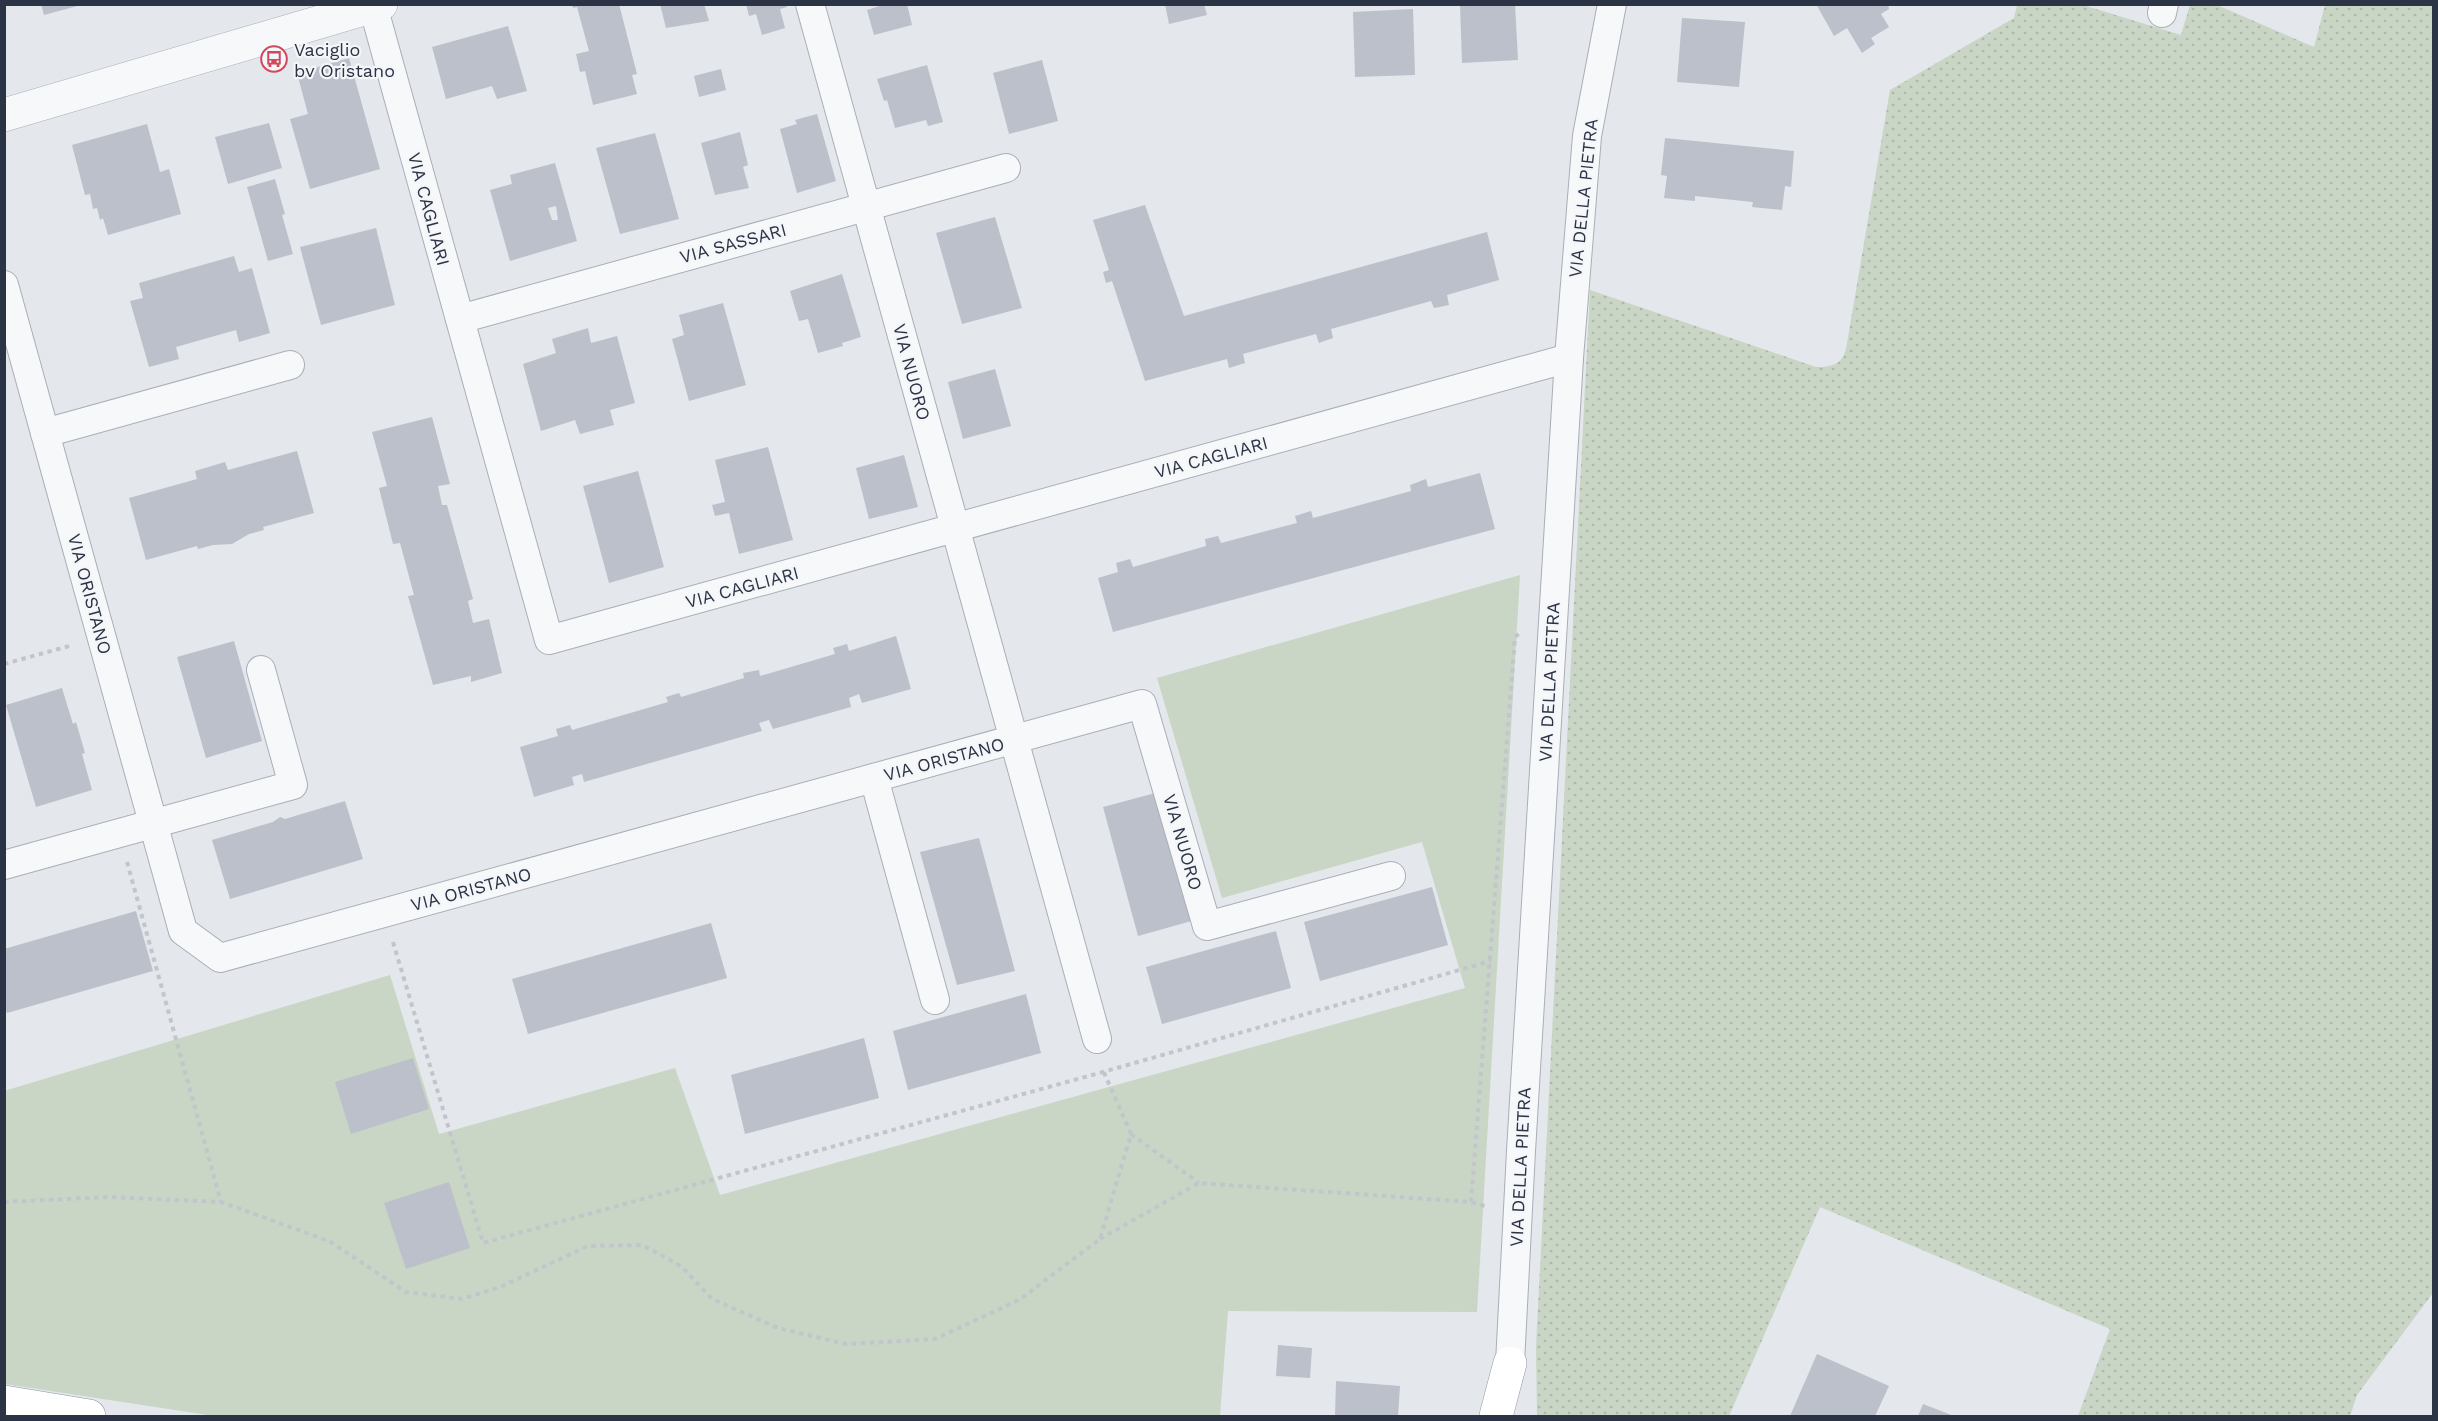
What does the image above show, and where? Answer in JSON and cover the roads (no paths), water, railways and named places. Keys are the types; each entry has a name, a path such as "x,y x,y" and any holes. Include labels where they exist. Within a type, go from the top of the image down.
{"highway":[{"path":"1496,1416 1510,1363"},
{"path":"1510,1363 1515,1416"},
{"path":"4,1402 89,1416"}],"street":[{"name":"VIA NUORO","path":"810,4 1097,1039"},
{"name":"VIA DELLA PIETRA","path":"1510,1363 1569,358 1587,136 1612,4"},
{"name":"VIA CAGLIARI","path":"377,5 460,319 549,640 1569,358"},
{"path":"4,115 377,5"},
{"name":"VIA SASSARI","path":"460,319 1006,168"},
{"name":"VIA ORISTANO","path":"4,285 183,931 220,958 1014,739"},
{"path":"45,433 290,365"},
{"path":"4,865 293,785 261,670"},
{"name":"VIA NUORO","path":"1014,739 1142,704 1207,926 1391,876"},
{"name":"VIA ORISTANO","path":"874,778 935,1000"}],"place":[{"name":"Vaciglio bv Oristano","path":"274,59"}]}
